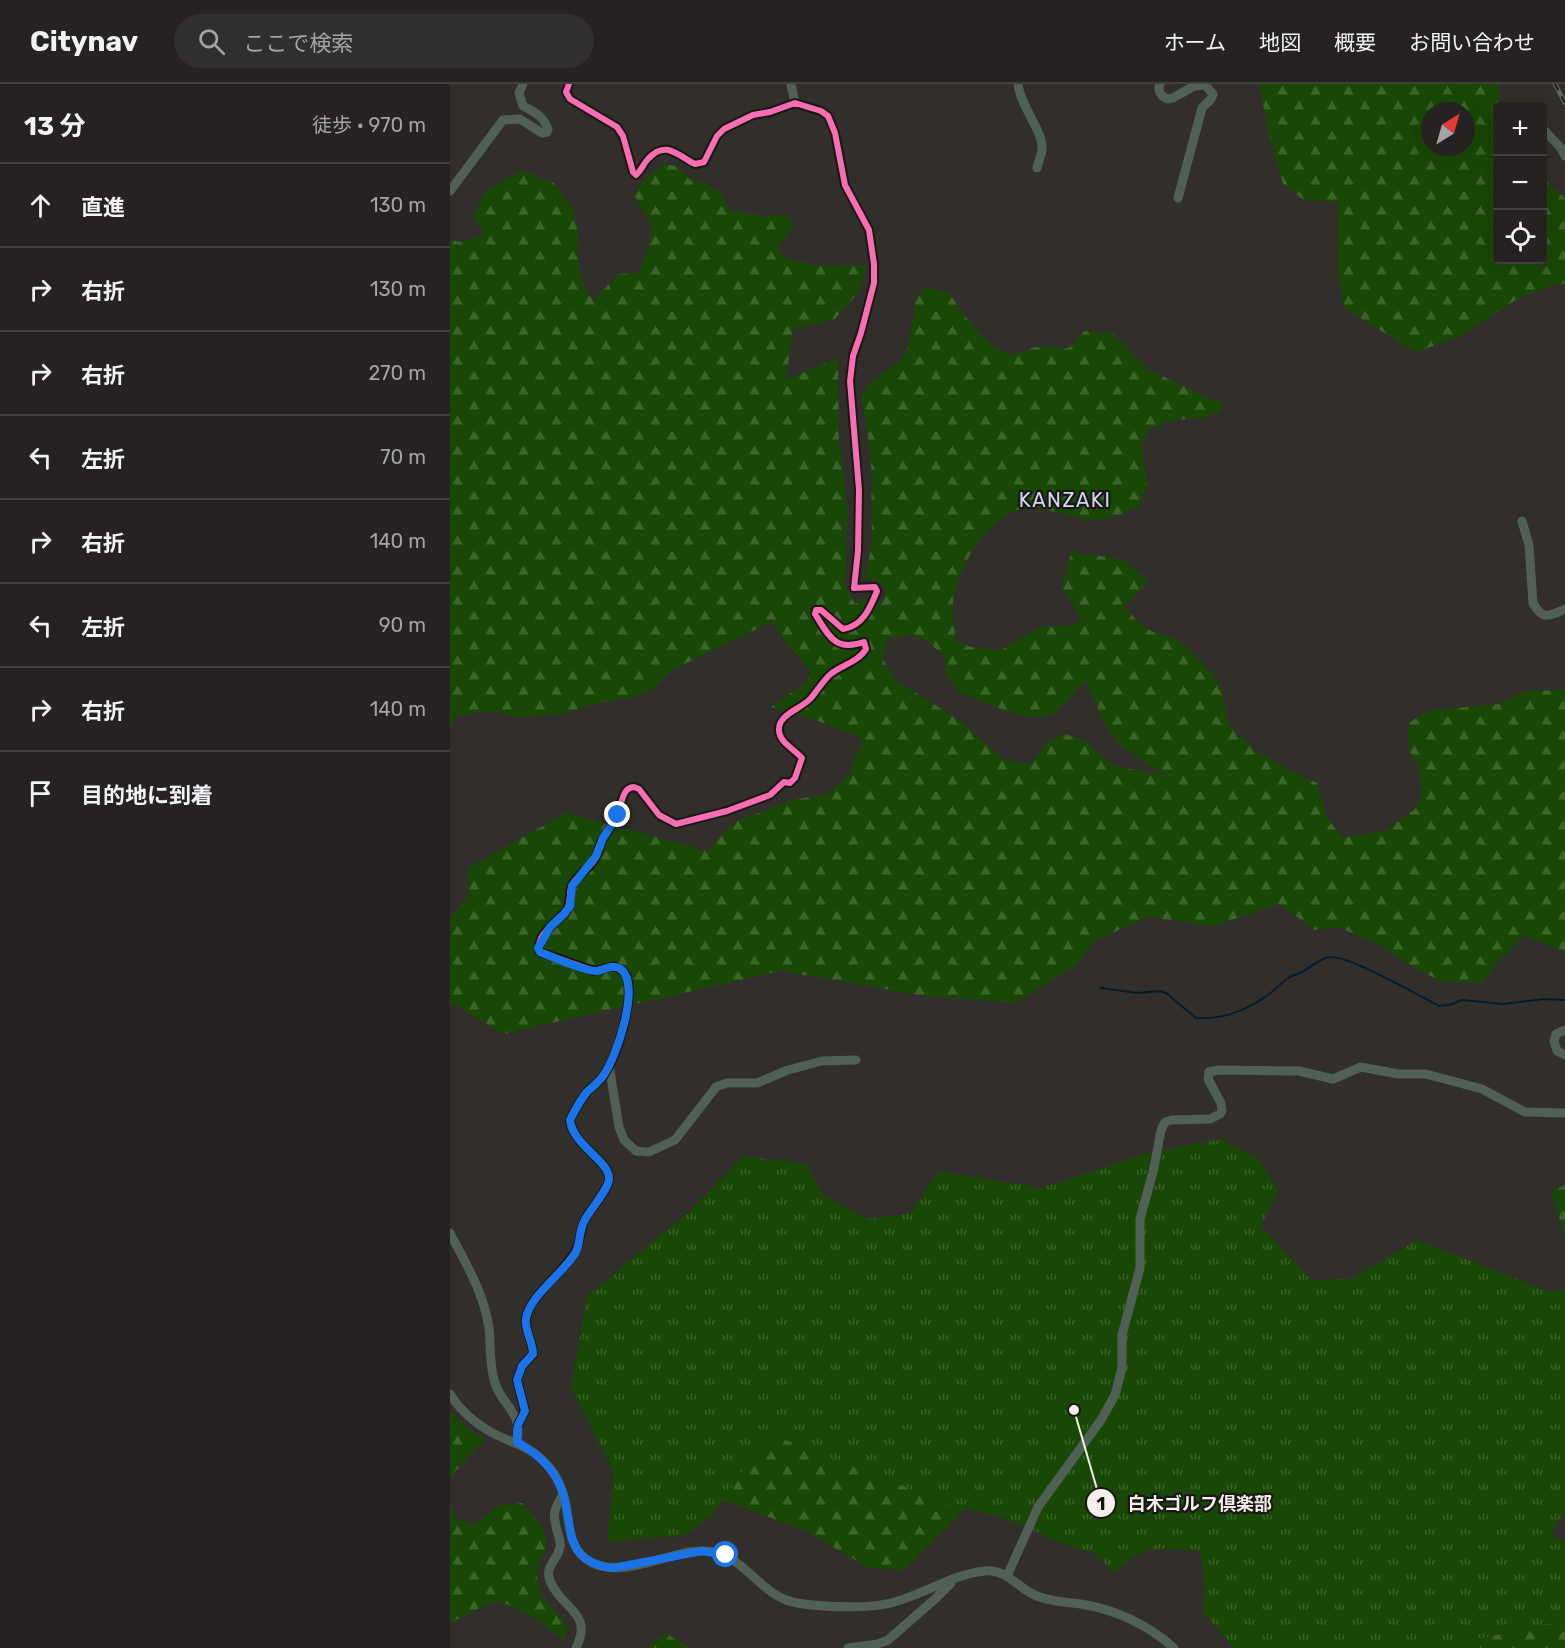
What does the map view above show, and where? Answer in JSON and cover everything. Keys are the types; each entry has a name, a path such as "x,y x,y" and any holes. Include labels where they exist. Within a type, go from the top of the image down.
{"street":[{"path":"450,191 502,120 520,119 542,133 547,132 548,129 541,115 523,106 519,93 523,84"},
{"path":"517,1442 518,1425 525,1411 517,1380 522,1366 533,1354 526,1317 540,1294 576,1251 581,1226 609,1182 608,1172 574,1135 570,1120 585,1094 603,1077 609,1065 623,1032 627,1005 627,977 618,968 614,966 594,971 540,952 538,948 550,927 570,906 572,886 596,856 603,838 618,815 624,793 630,787 639,789 659,815 676,824 727,811 771,795 784,782 790,783 795,778 802,758 782,739 779,726 785,717 810,700 821,683 831,674 859,658 866,650 864,642 840,645 831,639 815,614 816,610 820,610 843,629 854,628 867,611 877,591 875,587 854,588 858,551 859,490 850,381 853,356 874,283 874,264 869,230 845,185 836,133 828,117 821,111 795,103 753,115 724,129 717,136 704,162 700,164 689,161 681,154 667,149 659,151 648,159 636,175 633,172 623,136 617,127 570,99 566,92 569,84"},
{"path":"791,84 795,103"},
{"path":"1017,84 1019,95 1036,127 1042,148 1037,168"},
{"path":"1160,84 1160,93 1168,99 1198,85 1206,86 1213,94 1201,111 1178,198"},
{"path":"1547,133 1562,148 1565,156"},
{"path":"1522,521 1529,545 1533,603 1537,611 1544,616 1565,609"},
{"path":"1565,1030 1556,1034 1554,1041 1557,1051 1565,1055"},
{"path":"609,1065 619,1127 624,1140 636,1151 649,1152 675,1140 716,1087 727,1083 757,1083 789,1070 822,1061 856,1060"},
{"path":"1006,1576 1038,1507 1101,1420 1115,1395 1122,1368 1122,1335 1140,1268 1140,1219 1154,1168 1161,1130 1165,1122 1172,1119 1210,1119 1220,1114 1221,1103 1208,1079 1209,1072 1219,1070 1293,1071 1333,1079 1361,1067 1398,1074 1426,1074 1482,1089 1524,1112 1565,1113"},
{"path":"450,1233 480,1292 489,1327 491,1366 495,1384 518,1425"},
{"path":"450,1394 462,1410 490,1431 517,1442 547,1464 560,1485 569,1531 576,1549 589,1561 603,1566 619,1567 693,1552 712,1551 726,1555 780,1599 804,1604 846,1606 874,1606 891,1603 954,1579 987,1571 998,1572 1039,1597 1090,1606 1125,1616 1150,1629 1174,1648"},
{"path":"563,1495 555,1507 554,1517 561,1546 549,1572 556,1592 578,1616 582,1627 583,1632 576,1648"},
{"path":"848,1648 878,1644 893,1637 954,1579"}],"green space":[{"path":"1259,84 1500,84 1499,102 1493,102 1493,264 1547,264 1547,182 1565,198 1565,284 1559,283 1517,299 1459,337 1416,352 1345,309 1338,275 1338,202 1304,200 1283,184 1269,135"},
{"path":"664,164 677,166 689,179 707,184 720,192 730,210 761,216 785,215 794,223 786,238 777,244 784,258 821,266 867,265 858,293 835,319 793,329 786,380 838,358 839,441 848,510 845,586 855,604 866,599 882,604 886,590 880,581 865,579 872,542 871,454 861,395 872,381 902,360 909,343 916,300 924,288 948,292 977,330 995,347 1005,352 1014,354 1036,347 1067,348 1084,331 1114,334 1148,369 1210,399 1223,402 1220,412 1202,418 1167,421 1149,430 1142,445 1147,486 1138,507 1109,518 1092,520 1031,507 1015,511 988,530 976,544 967,560 955,593 952,617 956,641 971,647 1001,650 1041,627 1072,626 1082,619 1062,588 1071,552 1122,559 1148,580 1124,606 1139,623 1153,632 1179,640 1200,660 1221,686 1229,726 1255,750 1317,783 1326,817 1342,837 1384,832 1415,809 1422,793 1418,765 1409,750 1407,724 1428,711 1498,704 1526,691 1565,690 1565,951 1524,936 1496,964 1483,983 1441,981 1418,970 1379,945 1338,927 1314,930 1280,904 1213,926 1148,917 1094,941 1076,965 1015,1003 919,995 781,971 502,1034 450,1001 450,920 469,894 468,868 566,813 708,851 737,821 792,800 829,794 850,773 863,740 818,721 771,707 807,682 810,670 771,622 672,670 653,689 634,697 594,704 562,714 517,717 493,711 457,716 450,725 450,240 463,242 484,235 473,216 487,190 523,170 554,183 573,209 578,234 577,252 581,276 587,293 594,300 618,274 638,273 644,261 651,228 646,214 634,195 648,176","holes":["909,635 927,641 943,655 947,675 959,692 1006,711 1028,717 1053,715 1086,681 1104,723 1120,745 1165,776 1113,765 1084,740 1064,734 1047,742 1031,764 1006,761 953,716 895,680 883,659 888,638"]},
{"path":"1222,1139 1259,1160 1278,1190 1261,1226 1312,1281 1353,1278 1417,1240 1545,1290 1565,1291 1565,1510 1550,1536 1565,1541 1565,1624 1553,1623 1458,1643 1450,1648 1234,1648 1203,1612 1205,1584 1200,1551 1154,1549 1135,1556 1114,1573 1092,1551 1074,1548 1001,1517 951,1505 768,1433 713,1514 686,1535 607,1542 614,1473 571,1387 587,1296 690,1211 743,1156 806,1164 824,1196 868,1219 911,1213 939,1171 1041,1188 1148,1153"},
{"path":"1565,1185 1565,1236 1551,1191"},
{"path":"450,1412 470,1430 485,1439 450,1477"},
{"path":"768,1433 965,1509 904,1570 869,1568 806,1531 723,1500"},
{"path":"522,1503 539,1523 545,1535 546,1547 538,1568 538,1583 546,1600 568,1625 565,1641 531,1616 502,1603 483,1607 450,1623 450,1507 458,1520 475,1524 501,1504"},
{"path":"1553,1623 1565,1624 1565,1648 1450,1648 1458,1643"},
{"path":"666,1633 689,1648 647,1648"}],"waterway":[{"path":"1101,988 1138,993 1160,991 1166,993 1196,1018 1217,1017 1254,1004 1290,977 1330,957 1340,958 1368,969 1439,1006 1462,1000 1503,1004 1544,999 1565,1000"}],"railway":[{"path":"1555,84 1565,103"}],"cycle path":[{"path":"518,1425 525,1411 517,1380 522,1366 533,1354 526,1322 529,1309 534,1300 570,1260 578,1244 584,1222 608,1183 608,1172 578,1138 570,1120 582,1098 609,1066 623,1027 629,987 623,971 614,966 594,971 540,952 540,940 568,908 572,885 594,861 627,790 634,787 639,789 659,815 676,824 727,811 770,795 784,782 790,783 795,778 802,758 781,738 779,730 782,720 807,702 836,670 855,660 866,649 864,642 846,645 834,640 824,629 815,614 816,610 821,610 843,629 850,627 865,615 877,591 875,587 854,588 858,551 859,490 850,381 853,356 874,283 874,264 869,230 845,185 835,133 828,116 821,111 795,103 753,115 724,129 717,136 704,162 695,164 672,151 661,150 654,153 636,175 633,172 623,136 617,127 570,99 566,92 569,84"}],"place":[{"name":"白木ゴルフ倶楽部","path":"1074,1410"}],"district":[{"name":"KANZAKI","path":"1065,500"}],"route":[{"path":"618,815 603,838 596,856 572,886 570,906 550,927 538,948 540,952 594,971 614,966 622,971 628,981 623,1032 603,1077 585,1094 570,1120 574,1135 604,1165 608,1172 609,1182 581,1226 576,1251 540,1294 526,1317 533,1354 522,1366 517,1380 525,1411 518,1425 517,1442 547,1464 560,1485 566,1504 569,1531 576,1549 589,1561 613,1568 702,1551 726,1555"}]}
